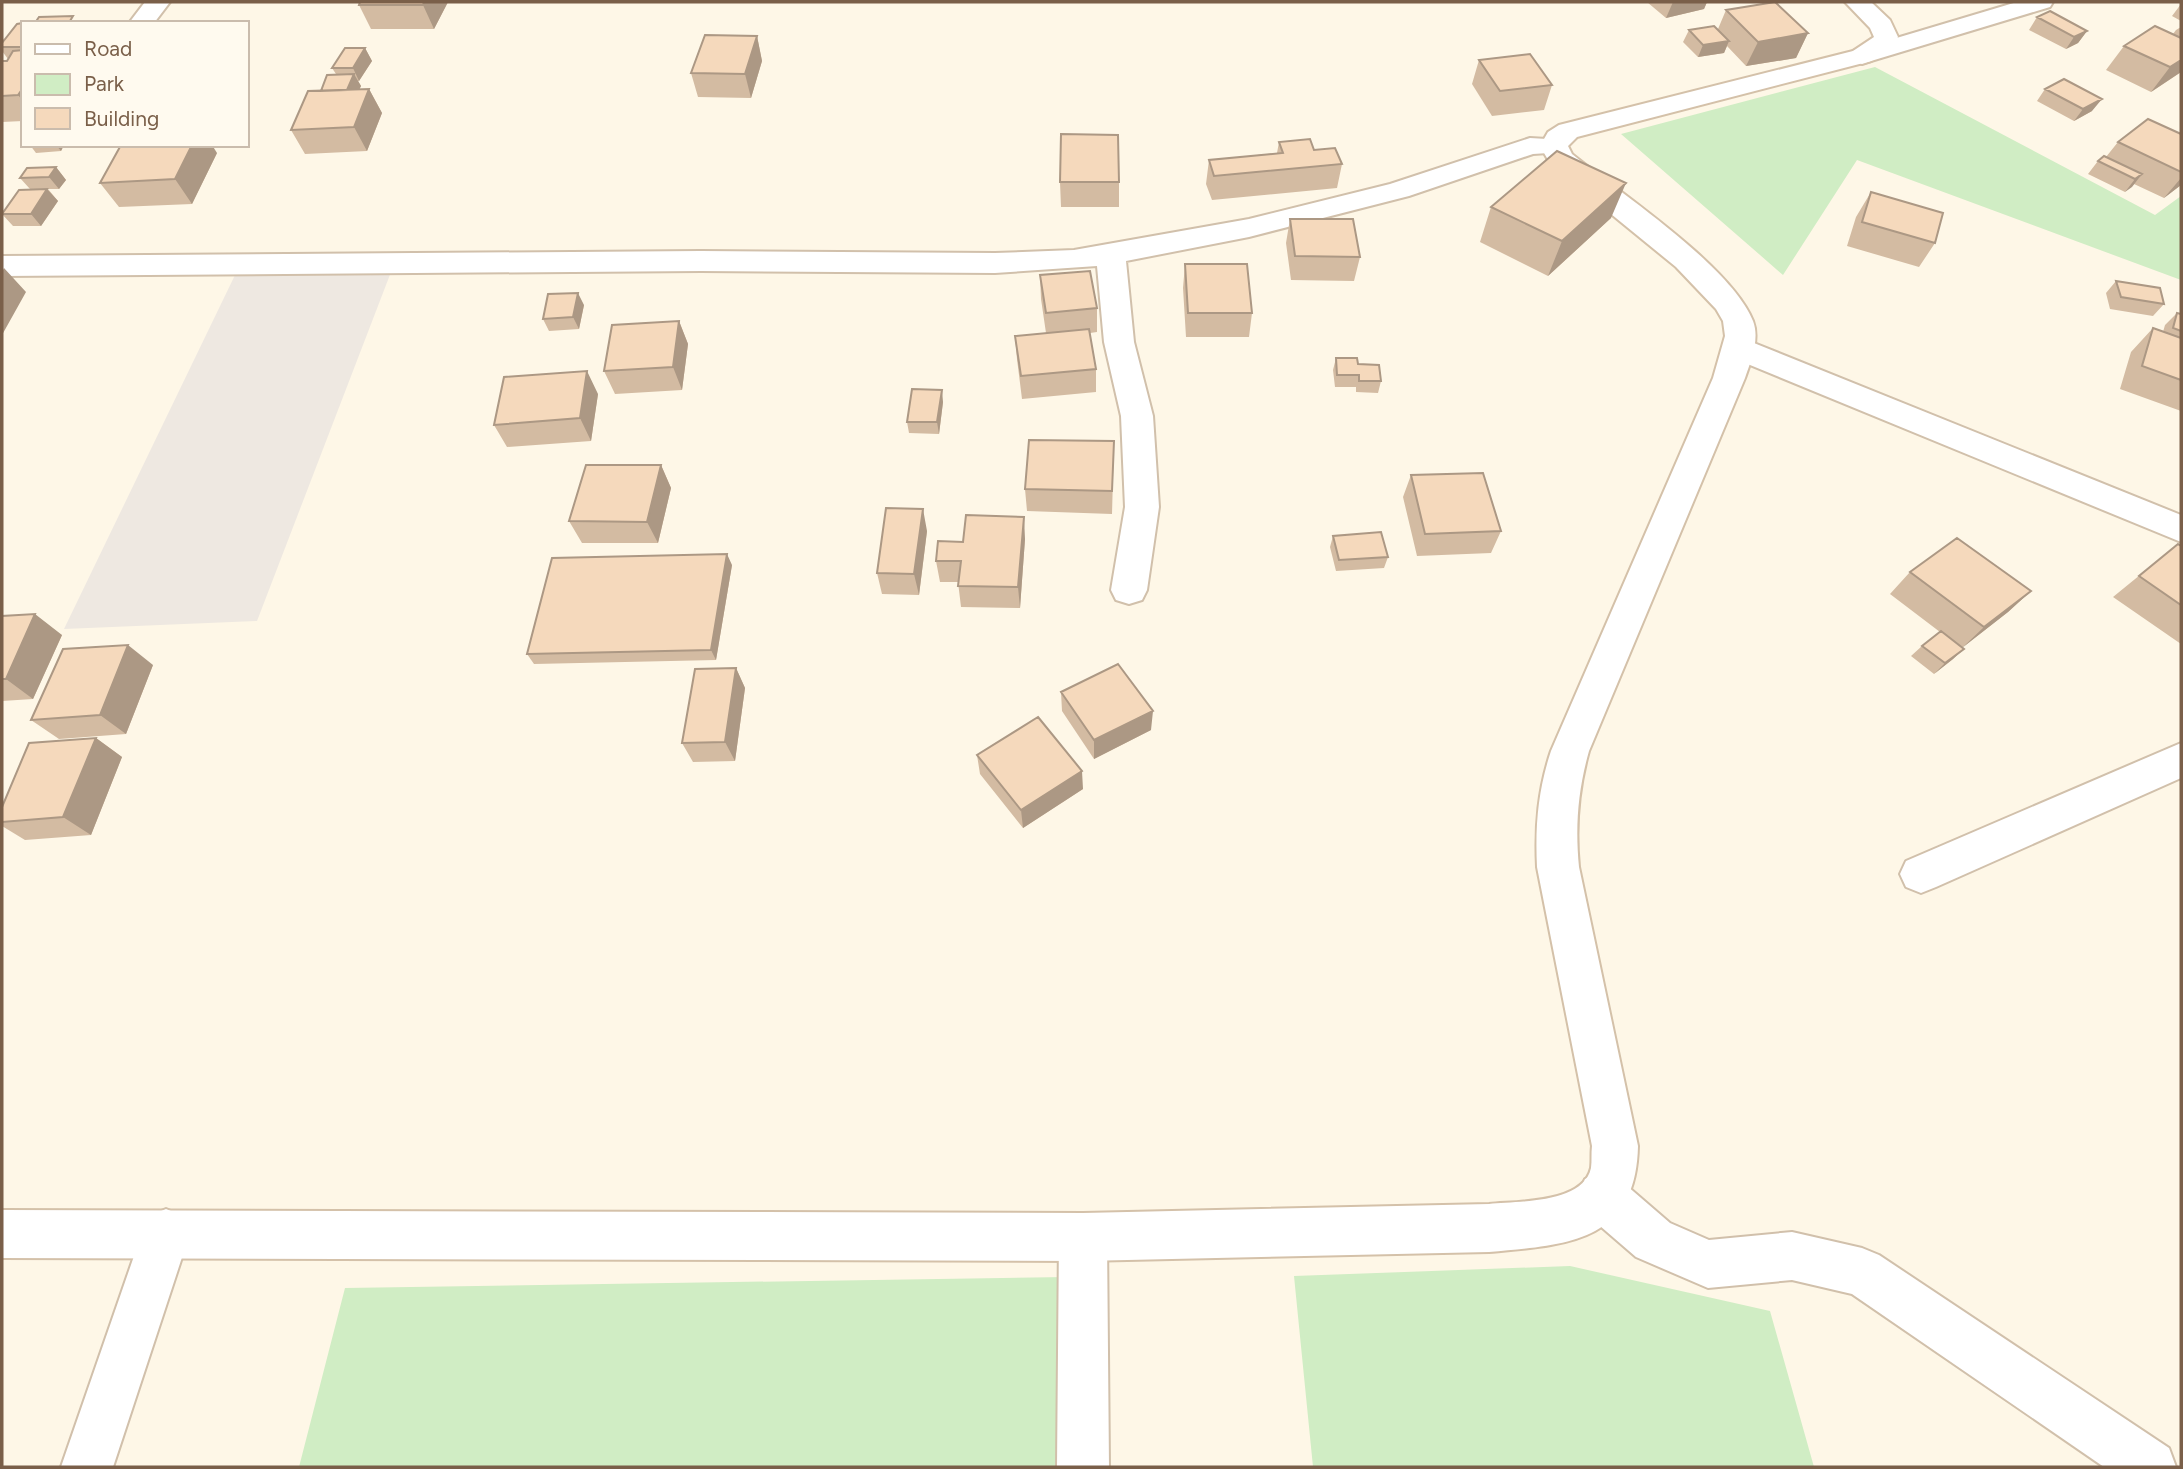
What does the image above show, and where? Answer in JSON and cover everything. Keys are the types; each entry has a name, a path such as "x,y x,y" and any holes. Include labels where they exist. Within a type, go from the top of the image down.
{"street":[{"path":"143,21 158,2"},
{"path":"1858,2 1906,23 1941,28 1964,27"},
{"path":"1858,2 1881,25 1885,37 1882,45 1862,56"},
{"path":"1554,146 1558,138 1568,131 1862,56 2041,2"},
{"path":"2,266 687,261 995,262 1111,256 1273,223 1411,186 1530,146 1554,146"},
{"path":"2,1234 1083,1237 1489,1228 1554,1222 1583,1212 1602,1196 1614,1174 1615,1146 1558,867 1554,821 1557,791 1570,751 1740,348 1741,335 1737,318 1716,290 1686,261 1561,159 1554,146"},
{"path":"1111,256 1119,342 1137,416 1142,507 1129,590"},
{"path":"1740,348 2181,528"},
{"path":"1921,874 2181,760"},
{"path":"1602,1196 1653,1240 1708,1264 1792,1256 1862,1272 2150,1467"},
{"path":"87,1467 166,1233"},
{"path":"1083,1237 1083,1467"}],"shaded area":[{"path":"391,272 257,621 64,629 236,273"}],"green space":[{"path":"1875,67 2155,215 2181,196 2181,280 1857,160 1783,275 1621,134"},
{"path":"1570,1266 1770,1311 1814,1467 1313,1467 1294,1276"},
{"path":"1067,1277 1064,1467 299,1467 345,1288"}],"building":[{"path":"360,2 424,2 423,5 359,5"},
{"path":"1775,2 1808,33 1758,42 1726,10"},
{"path":"2050,11 2087,31 2074,37 2037,17"},
{"path":"73,16 70,21 36,21 39,17"},
{"path":"21,23 21,47 2,47 2,43 17,24"},
{"path":"1714,26 1729,41 1703,45 1689,30"},
{"path":"2155,26 2181,38 2181,60 2170,67 2124,46"},
{"path":"705,35 757,36 745,74 691,73"},
{"path":"345,48 365,48 353,68 332,68"},
{"path":"21,50 21,91 18,95 2,96 2,61 7,61 13,51"},
{"path":"1530,54 1552,85 1500,91 1479,60"},
{"path":"354,74 347,90 321,91 327,75"},
{"path":"2064,79 2102,99 2083,109 2045,89"},
{"path":"369,89 354,127 291,130 308,91"},
{"path":"2148,119 2181,134 2181,172 2118,142"},
{"path":"1061,134 1118,135 1119,182 1060,182"},
{"path":"1310,139 1314,150 1335,148 1342,164 1214,176 1209,160 1283,153 1279,142"},
{"path":"120,147 191,147 175,179 100,183"},
{"path":"1557,151 1626,183 1562,241 1491,207"},
{"path":"2104,156 2142,174 2135,179 2098,161"},
{"path":"56,167 49,177 20,178 27,168"},
{"path":"47,189 31,214 2,214 19,190"},
{"path":"1871,192 1943,213 1935,243 1862,222"},
{"path":"1290,219 1353,219 1360,257 1295,256"},
{"path":"1185,264 1247,264 1252,313 1188,313"},
{"path":"1090,271 1097,308 1046,313 1040,275"},
{"path":"2116,281 2160,288 2164,304 2121,297"},
{"path":"578,293 573,317 543,319 548,294"},
{"path":"2177,313 2181,314 2181,331 2173,328"},
{"path":"679,321 673,367 604,371 612,325"},
{"path":"2153,328 2181,338 2181,380 2142,366"},
{"path":"1089,329 1096,369 1021,376 1015,336"},
{"path":"1336,358 1357,358 1358,364 1379,365 1381,381 1359,381 1359,375 1337,375"},
{"path":"587,371 580,418 494,425 504,377"},
{"path":"912,389 942,390 937,422 907,422"},
{"path":"1029,440 1114,441 1112,491 1025,489"},
{"path":"586,465 661,465 647,522 569,521"},
{"path":"1483,473 1501,531 1425,534 1411,475"},
{"path":"886,508 923,509 914,574 877,573"},
{"path":"966,515 1024,517 1018,587 958,586 961,561 936,561 938,541 963,542"},
{"path":"1381,532 1388,557 1339,560 1333,536"},
{"path":"1957,538 2031,591 1984,627 1910,572"},
{"path":"2178,544 2181,546 2181,605 2139,576"},
{"path":"727,554 711,650 527,654 552,558"},
{"path":"35,614 6,679 2,679 2,616"},
{"path":"1941,631 1964,649 1945,663 1922,646"},
{"path":"128,645 100,715 31,720 63,649"},
{"path":"1118,664 1153,711 1094,740 1061,692"},
{"path":"736,668 725,742 682,743 695,669"},
{"path":"1038,717 1082,771 1021,810 977,755"},
{"path":"96,738 63,817 2,822 2,807 29,743"}]}
